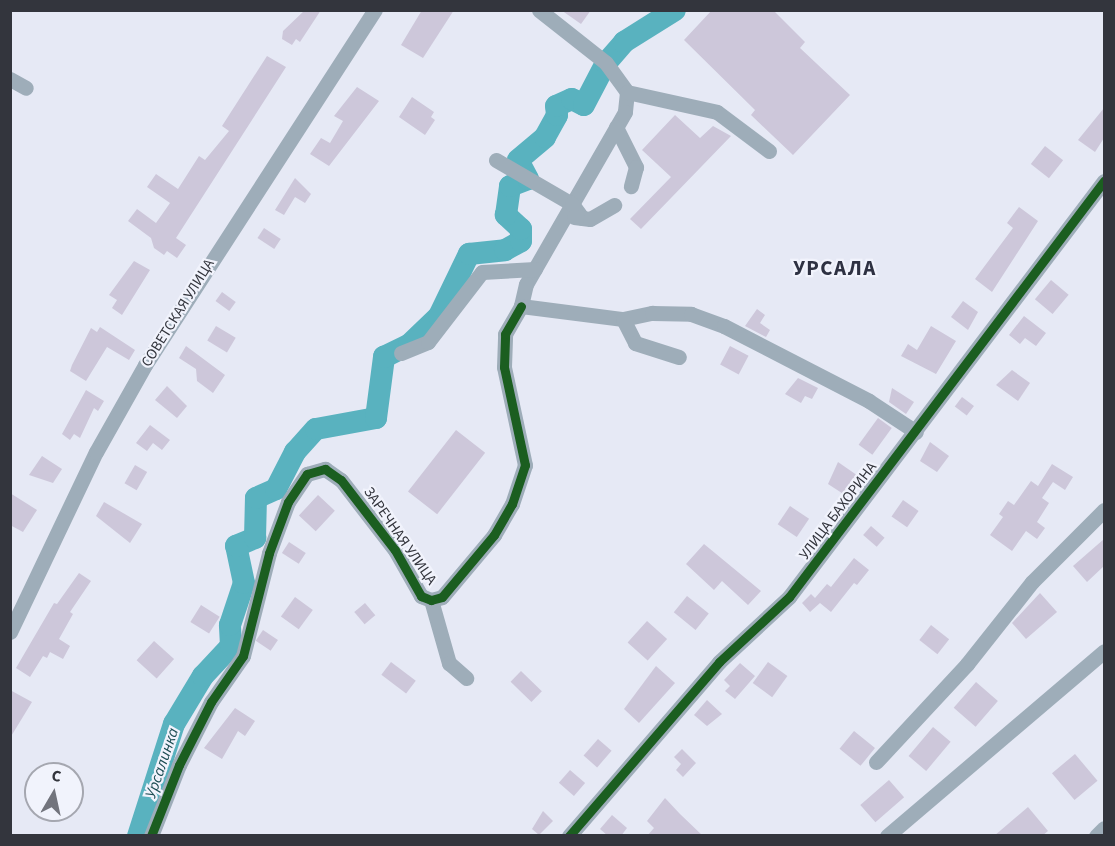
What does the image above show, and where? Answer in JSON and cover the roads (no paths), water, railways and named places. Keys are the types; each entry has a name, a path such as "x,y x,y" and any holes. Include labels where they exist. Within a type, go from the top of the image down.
{"street":[{"name":"СОВЕТСКАЯ УЛИЦА","path":"10,632 96,452 151,356 375,10"},
{"path":"539,10 606,63 627,92 717,112 769,151"},
{"path":"10,79 26,88"},
{"name":"ЗАРЕЧНАЯ УЛИЦА","path":"151,836 179,765 212,702 243,656 269,553 288,502 307,474 325,470 340,480 395,550 421,596 431,600 442,597 494,535 521,481 525,465 523,438 504,367 505,334 521,306 535,269 625,112 627,92"},
{"path":"616,127 636,167 631,186"},
{"path":"496,160 582,218 590,219 614,205"},
{"name":"УЛИЦА БАХОРИНА","path":"568,836 719,662 789,597 1104,182"},
{"path":"401,353 428,342 482,272 535,269"},
{"path":"521,306 623,319 652,313 691,314 724,326 869,401 916,432"},
{"path":"623,319 635,343 680,357"},
{"path":"876,762 967,664 1032,582 1104,510"},
{"path":"431,600 449,663 466,678"},
{"path":"887,836 1104,651"},
{"path":"1096,836 1104,828"}],"waterway":[{"name":"Урсалинка","path":"138,836 174,724 203,676 231,646 230,625 244,583 236,546 255,538 256,498 276,489 295,452 316,429 376,418 384,357 409,345 439,316 469,254 505,250 521,241 521,229 506,215 510,186 528,179 518,160 545,137 557,115 556,106 572,99 584,105 606,63 624,42 675,10"}],"district":[{"name":"УРСАЛА","path":"835,268"}]}
